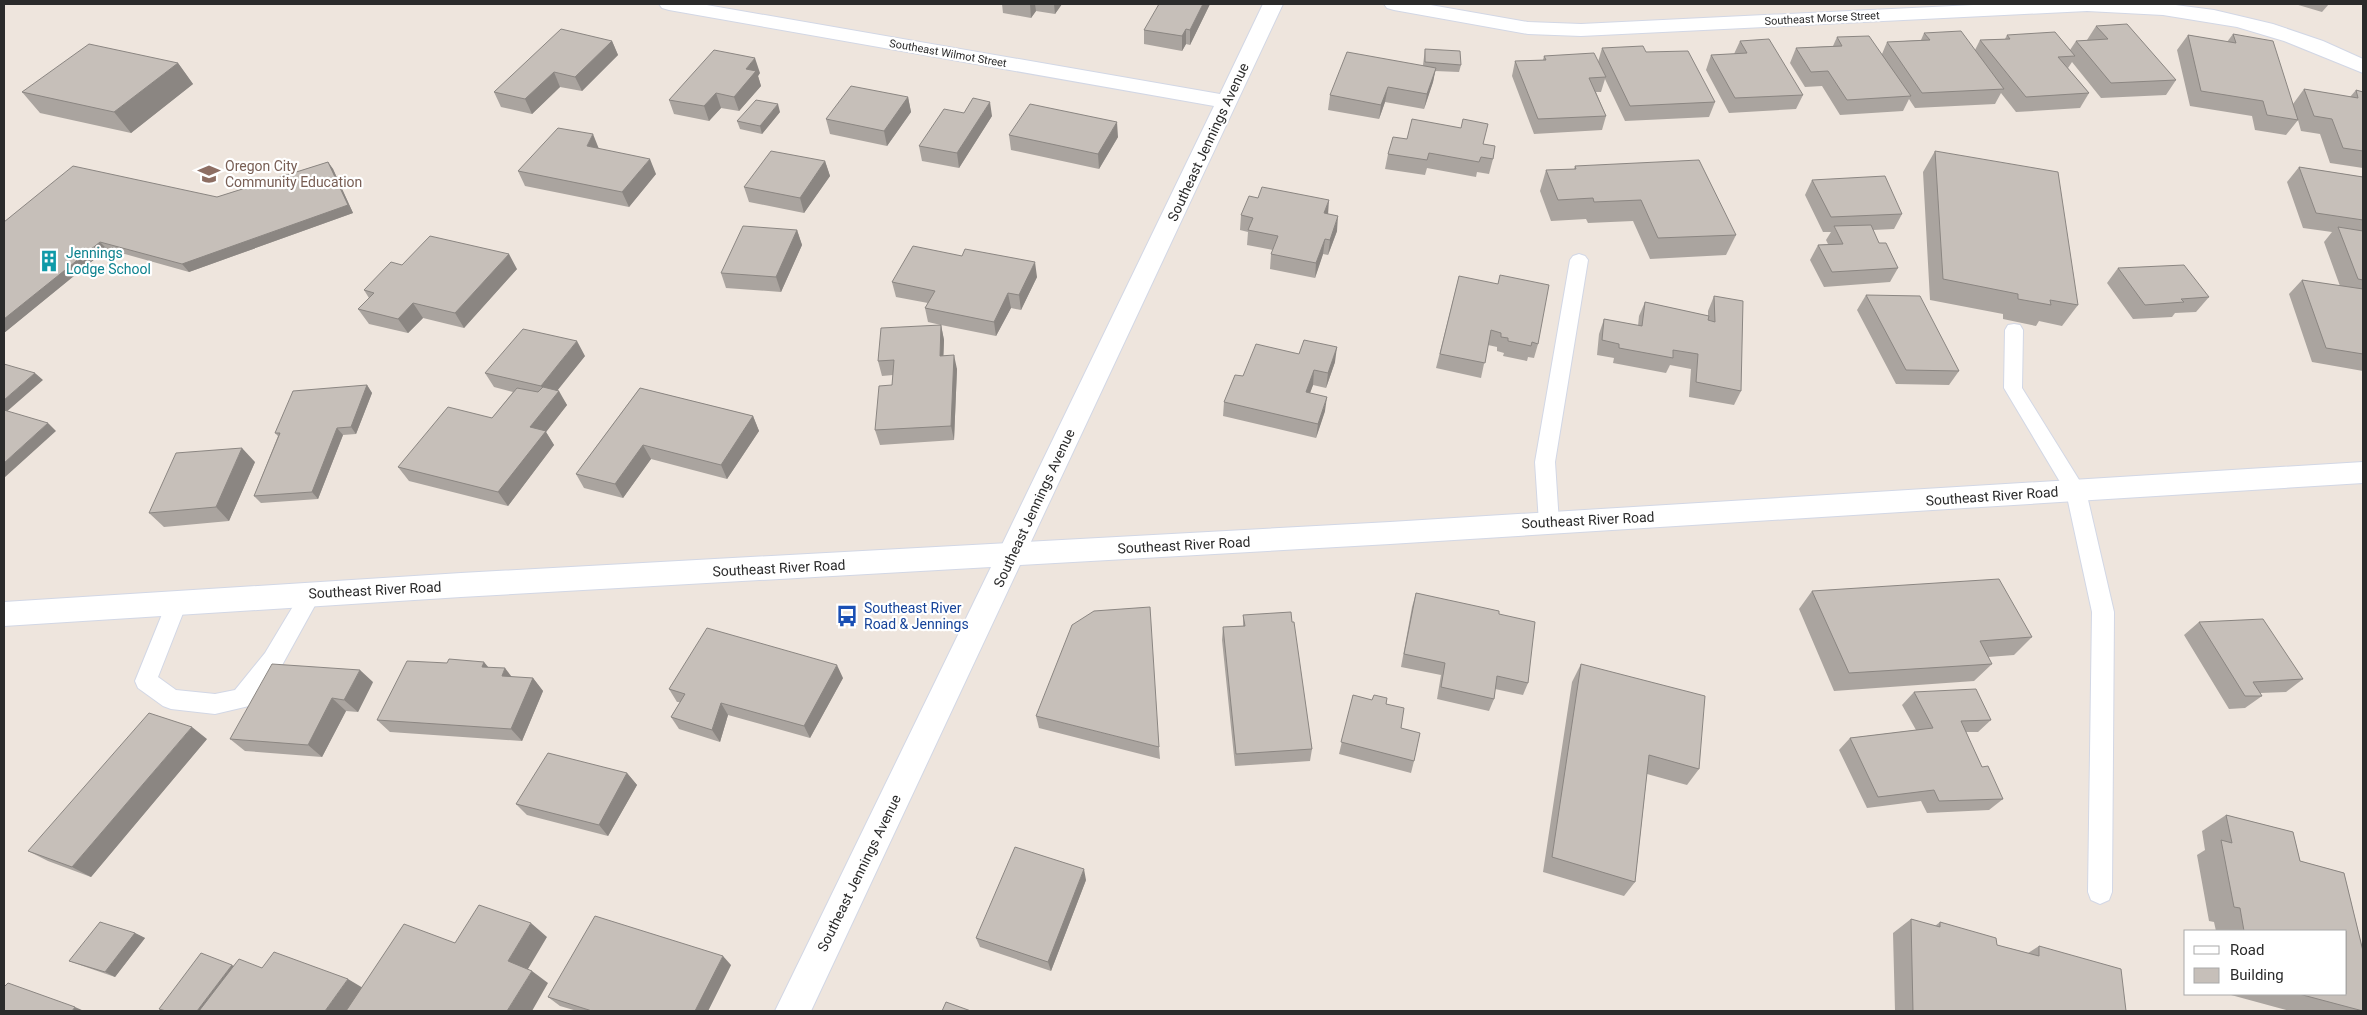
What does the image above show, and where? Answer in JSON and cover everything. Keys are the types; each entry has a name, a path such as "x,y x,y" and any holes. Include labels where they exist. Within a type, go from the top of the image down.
{"street":[{"name":"Southeast Wilmot Street","path":"670,4 1227,102"},
{"name":"Southeast Jennings Avenue","path":"793,1011 1273,4"},
{"name":"Southeast Morse Street","path":"1394,4 1528,28 1581,30 1766,12 2087,5 2164,9 2237,21 2285,35 2363,67"},
{"name":"Southeast River Road","path":"4,614 311,594 1011,555 2076,491 2363,472"}],"lane":[{"path":"1549,522 1545,462 1579,260"},
{"path":"2014,330 2013,388 2076,491 2103,612 2100,892"},
{"path":"176,603 146,681 170,699 216,704 242,699 273,660 311,594"}],"building":[{"path":"1159,4 1203,4 1190,30 1186,29 1182,36 1144,30"},
{"path":"2127,24 2176,80 2111,83 2076,41 2108,39 2096,26"},
{"path":"561,29 612,41 575,77 554,72 525,99 494,92"},
{"path":"1961,31 2004,89 1922,93 1887,42 1930,40 1924,33"},
{"path":"2055,32 2075,56 2058,57 2089,93 2026,97 1980,40 2010,39 2007,35"},
{"path":"2233,34 2273,41 2298,120 2267,115 2263,101 2201,91 2188,35 2236,43"},
{"path":"1869,36 1911,96 1847,100 1828,71 1811,72 1796,48 1842,46 1837,37"},
{"path":"1769,39 1803,95 1735,98 1711,55 1747,53 1740,41"},
{"path":"89,44 178,63 114,112 22,92"},
{"path":"1643,46 1646,52 1688,51 1715,102 1630,106 1602,48"},
{"path":"1425,49 1460,51 1461,65 1425,62"},
{"path":"714,50 755,58 746,69 756,71 734,97 716,93 704,106 669,100"},
{"path":"1347,52 1436,68 1427,94 1388,87 1381,105 1330,95"},
{"path":"1594,53 1606,77 1589,78 1606,116 1538,119 1515,61 1546,60 1544,56"},
{"path":"851,86 908,97 884,131 826,119"},
{"path":"2304,89 2358,98 2356,90 2363,92 2363,151 2343,148 2332,119 2314,116"},
{"path":"973,98 990,102 957,153 919,146 944,109 964,113"},
{"path":"756,100 778,104 760,126 737,121"},
{"path":"1030,104 1117,122 1098,154 1009,135"},
{"path":"1412,119 1461,128 1463,119 1488,124 1483,144 1495,146 1493,159 1481,157 1479,162 1429,153 1427,160 1388,154 1393,137 1407,139"},
{"path":"558,128 593,134 587,146 650,159 622,192 518,171"},
{"path":"771,151 825,161 800,198 744,187"},
{"path":"1935,151 2058,172 2078,305 2050,300 2051,305 2018,299 2018,294 1943,279"},
{"path":"1699,160 1736,235 1658,238 1641,200 1594,202 1593,198 1558,200 1546,170 1576,169 1575,166"},
{"name":"Jennings Lodge School","path":"328,162 348,205 182,264 100,242 4,319 4,222 73,166 217,197"},
{"path":"2299,167 2363,177 2363,220 2316,213"},
{"path":"1885,176 1902,214 1831,217 1812,180"},
{"path":"1262,187 1329,200 1324,213 1338,216 1330,240 1325,239 1316,263 1271,254 1278,236 1248,230 1253,218 1241,215 1249,196 1258,198"},
{"path":"1871,225 1879,243 1886,243 1898,268 1832,272 1818,245 1843,244 1834,226"},
{"path":"743,226 797,230 776,277 721,273"},
{"path":"2338,227 2363,231 2363,280 2358,279"},
{"path":"430,236 509,254 455,313 413,303 398,319 358,309 374,293 364,290 391,262 402,265"},
{"path":"913,246 962,256 965,249 1035,262 1019,295 1008,293 994,322 925,308 935,291 892,282"},
{"path":"2184,265 2209,297 2181,299 2184,302 2145,305 2118,268"},
{"path":"1500,275 1549,285 1538,344 1532,342 1531,346 1508,341 1508,338 1501,337 1501,333 1491,330 1485,363 1440,354 1459,276 1498,284"},
{"path":"2302,280 2363,289 2363,354 2326,348"},
{"path":"1866,295 1920,296 1959,371 1906,370"},
{"path":"1714,296 1743,301 1741,391 1696,382 1698,354 1673,350 1673,358 1619,348 1619,344 1602,340 1604,319 1642,326 1645,302 1709,316 1708,320 1715,322"},
{"path":"941,325 940,356 954,355 951,426 875,430 879,386 892,385 894,360 878,361 881,328"},
{"path":"523,329 577,341 541,386 485,373"},
{"path":"1304,340 1337,347 1328,373 1314,370 1306,392 1327,397 1318,424 1224,402 1235,375 1243,376 1256,344 1299,354"},
{"path":"4,364 35,373 4,400"},
{"path":"367,385 351,427 337,428 312,492 254,496 280,433 275,433 293,391"},
{"path":"543,387 559,391 530,427 546,431 498,492 398,467 448,407 492,418 517,388 538,392"},
{"path":"640,388 753,416 721,465 643,445 615,484 576,474"},
{"path":"4,410 48,423 4,463"},
{"path":"242,448 216,507 149,513 176,453"},
{"path":"1999,579 2032,637 1980,641 1992,664 1849,673 1812,591"},
{"path":"1416,593 1499,611 1499,614 1535,622 1528,683 1497,676 1494,699 1441,687 1445,663 1404,654"},
{"path":"1150,607 1159,747 1036,716 1072,625 1094,611"},
{"path":"1291,612 1312,749 1236,754 1223,627 1245,626 1243,615"},
{"path":"2263,619 2303,679 2253,682 2262,696 2245,696 2199,622"},
{"path":"707,628 837,665 804,726 721,703 712,730 671,717 685,694 669,689"},
{"path":"449,659 484,662 482,667 505,668 502,676 533,678 511,729 377,720 407,661 447,663"},
{"path":"272,664 360,670 344,700 332,698 308,745 230,739"},
{"path":"1581,664 1705,696 1699,769 1649,755 1635,882 1552,857"},
{"path":"1976,689 1991,720 1961,721 1982,767 1988,766 2003,799 1939,801 1934,790 1878,797 1850,738 1933,728 1914,692"},
{"path":"1353,695 1372,700 1374,695 1387,698 1386,704 1404,708 1401,728 1420,733 1414,761 1341,742"},
{"path":"149,713 192,727 72,867 28,851"},
{"path":"548,753 627,773 599,825 516,804"},
{"path":"2226,815 2293,832 2300,861 2344,873 2363,951 2363,1011 2303,995 2347,995 2347,930 2244,930 2240,908 2234,907 2221,840 2232,843"},
{"path":"1015,847 1084,869 1048,962 976,938"},
{"path":"479,905 531,923 508,961 532,971 507,1011 346,1011 404,924 455,943"},
{"path":"595,916 723,956 695,1011 592,1011 548,997"},
{"path":"1911,919 1940,927 1940,922 1996,938 1997,945 2039,956 2039,946 2121,969 2126,1011 1913,1011"},
{"path":"100,922 135,933 105,972 69,961"},
{"path":"274,952 348,979 325,1011 199,1011 239,959 262,968"},
{"path":"201,953 232,965 197,1011 166,1011 159,1009"},
{"path":"8,983 75,1007 72,1011 4,1011 4,987"},
{"path":"946,1002 971,1011 942,1011"}],"place":[{"name":"Oregon City Community Education","path":"209,174"},
{"name":"Jennings Lodge School","path":"49,261"},
{"name":"Southeast River Road & Jennings","path":"847,616"}]}
